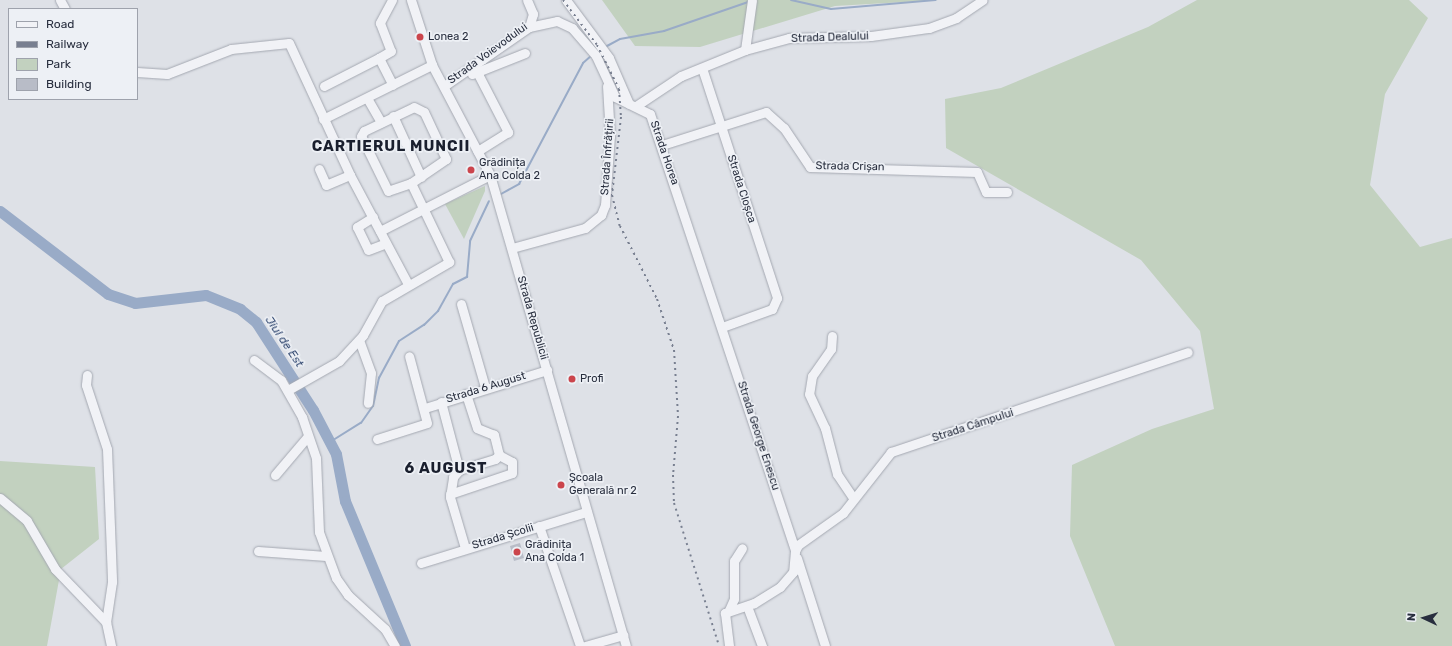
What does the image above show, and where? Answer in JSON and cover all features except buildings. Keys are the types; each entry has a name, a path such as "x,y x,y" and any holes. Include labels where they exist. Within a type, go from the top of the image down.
{"street":[{"path":"324,86 391,51 380,23 392,0"},
{"name":"Strada Republicii","path":"411,0 432,65 447,84 477,151 490,175 547,370 586,512 626,646"},
{"name":"Strada Voievodului","path":"447,84 529,27 533,14 527,0"},
{"path":"566,0 609,58 633,105"},
{"name":"Strada Dealului","path":"633,105 665,85 745,50 789,38 870,36 929,28 956,18 983,0"},
{"path":"745,50 752,1"},
{"name":"Strada Horea","path":"529,27 557,21 572,28 596,56 615,96 650,114 662,145 722,327"},
{"path":"138,72 167,74 231,49 289,43 350,175 408,284"},
{"path":"447,84 525,53"},
{"path":"379,58 392,85"},
{"path":"323,119 432,65"},
{"name":"Strada Cloșca","path":"702,68 777,298 772,309 722,327"},
{"path":"477,72 508,132 477,151"},
{"name":"Strada Înfrățirii","path":"512,248 585,228 601,215 605,205 611,113 605,75"},
{"path":"367,98 381,122"},
{"path":"414,107 422,108 446,156 444,164 411,183 391,191 385,186 361,136 381,122 393,116 414,107"},
{"name":"Strada Crișan","path":"662,145 766,112 784,128 810,167 977,172 986,192 1007,192"},
{"path":"393,116 421,177"},
{"path":"319,169 326,185 350,175"},
{"path":"380,231 490,175"},
{"path":"295,386 332,366 359,340 382,301 408,284 449,262 411,183"},
{"path":"373,217 357,227 368,250 386,243"},
{"path":"461,304 485,387"},
{"name":"Strada George Enescu","path":"722,327 825,646"},
{"path":"832,336 831,349 812,376 809,394 825,428 836,474 854,498"},
{"path":"359,340 371,373 368,403"},
{"name":"Strada Câmpului","path":"795,550 798,544 840,517 891,452 1188,352"},
{"path":"377,438 425,425 425,408 409,356"},
{"path":"254,360 295,386 308,436 316,458 318,517 326,556 348,595 382,626 395,646"},
{"name":"Strada 6 August","path":"425,408 485,387 547,370"},
{"path":"87,374 86,385 107,457 112,582 106,622 111,646"},
{"path":"450,494 512,473 512,462 499,455 494,435 477,428 466,394"},
{"path":"441,402 459,470"},
{"path":"275,475 308,436"},
{"path":"465,548 450,494 452,477 459,470 495,459 499,455"},
{"path":"0,498 27,521 55,569 106,622"},
{"name":"Strada Școlii","path":"421,563 465,548 586,512"},
{"path":"539,526 580,646"},
{"path":"729,646 724,618 734,599 734,561 742,548"},
{"path":"729,610 747,606 767,596 789,579 796,565 795,550"},
{"path":"258,551 326,556"},
{"path":"747,606 762,646"},
{"path":"585,646 623,635"}],"green space":[{"path":"602,0 939,0 835,6 700,47 635,46"},
{"path":"1197,0 1409,0 1428,18 1385,94 1370,185 1420,247 1452,238 1452,646 1115,646 1070,536 1072,465 1152,429 1214,409 1200,331 1141,260 946,148 945,99 1001,88 1148,27"},
{"path":"485,186 485,191 464,239 445,204"},
{"path":"0,461 95,467 99,539 61,569 47,646 0,646"}],"waterway":[{"path":"791,0 831,9 936,0"},
{"path":"607,46 620,39 664,31 748,2"},
{"path":"501,194 519,184 583,63 590,57"},
{"path":"330,442 361,423 373,406 379,378 399,341 424,325 438,311 453,284 467,277 470,241 489,201"},
{"name":"Jiul de Est","path":"0,211 108,294 135,303 206,295 240,309 256,322 313,410 336,454 345,501 405,646"}],"railway":[{"path":"563,0 597,45 619,89 621,117 612,195 620,226 657,299 674,350 678,416 673,475 674,503 719,646"}],"place":[{"name":"Lonea 2","path":"420,37"},
{"name":"Grădinița Ana Colda 2","path":"471,170"},
{"name":"Profi","path":"572,379"},
{"name":"Școala Generală nr 2","path":"561,485"},
{"name":"Grădinița Ana Colda 1","path":"517,552"}],"district":[{"name":"CARTIERUL MUNCII","path":"391,147"},
{"name":"6 AUGUST","path":"446,469"}]}
